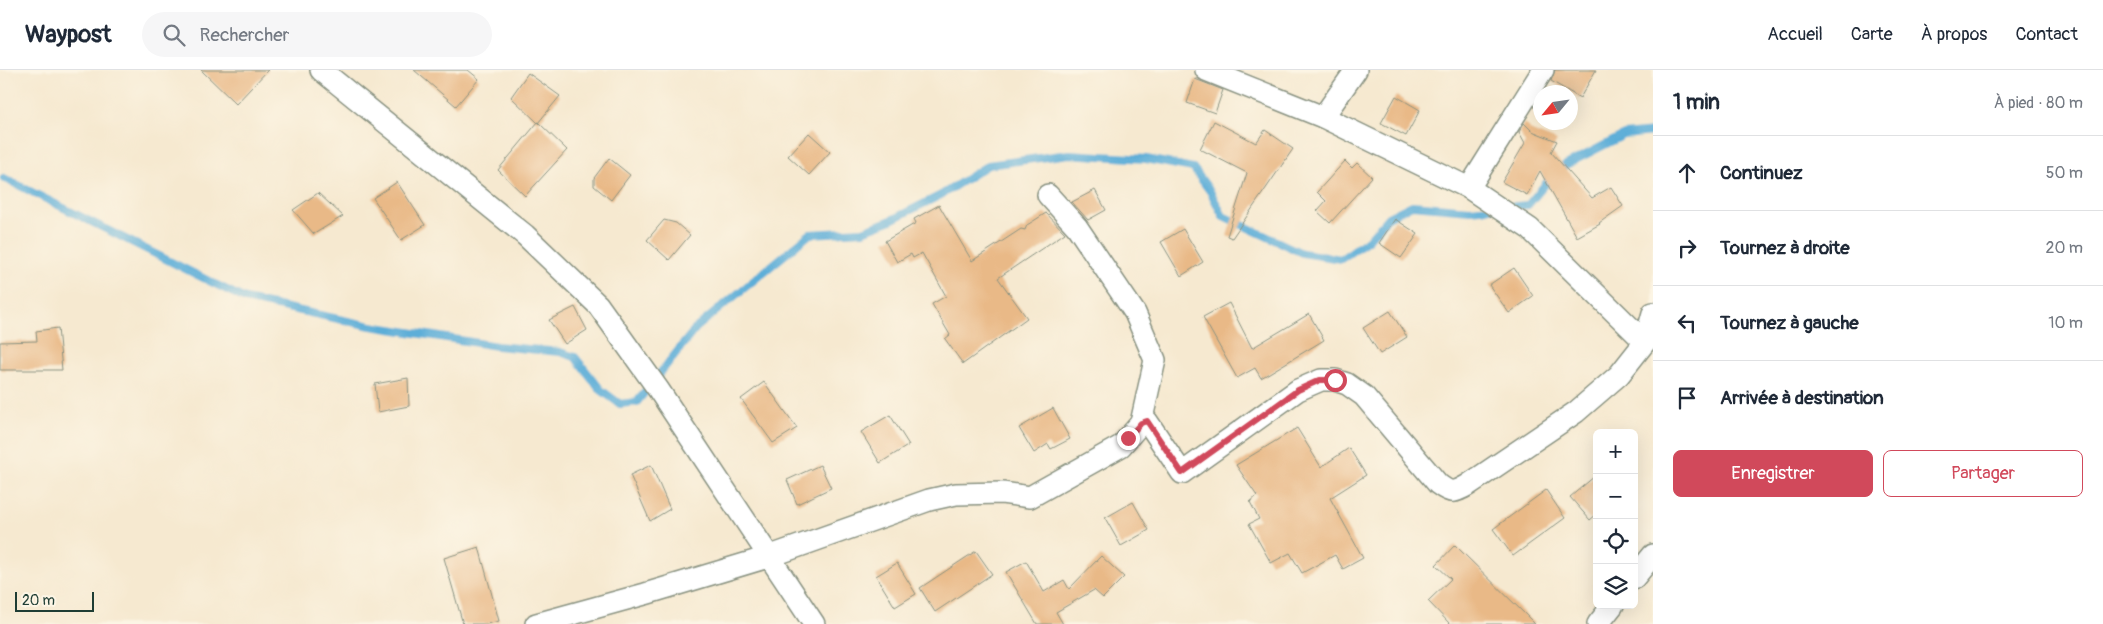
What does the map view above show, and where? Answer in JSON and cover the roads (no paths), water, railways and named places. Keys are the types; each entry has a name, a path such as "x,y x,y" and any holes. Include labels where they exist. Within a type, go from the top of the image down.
{"street":[{"path":"321,70 525,235 598,305 658,389 814,624"},
{"path":"1206,70 1323,117 1469,188 1530,229 1645,342"},
{"path":"1323,117 1356,70"},
{"path":"1469,188 1543,70"},
{"path":"536,624 768,557 929,500 956,494 993,493 1030,497 1121,446 1141,423 1156,360 1135,313 1077,227 1048,195"},
{"path":"1141,423 1147,421 1151,425 1182,473 1298,390 1320,380 1335,380 1347,384 1364,396 1438,484 1447,491 1453,492 1468,485 1576,412 1619,375 1645,342 1653,313"},
{"path":"1638,573 1653,555"},
{"path":"1598,624 1610,609"}],"waterway":[{"path":"1505,207 1528,205 1558,169 1624,135 1653,132"},
{"path":"4,178 245,299 371,326 497,346 560,352 575,357 601,390 620,404 637,402 696,328 810,234 863,231 889,221 941,195 988,165 1069,154 1146,159 1193,168 1210,191 1223,216 1302,253 1341,259 1368,240 1388,217 1412,205 1470,210 1491,208"}]}
